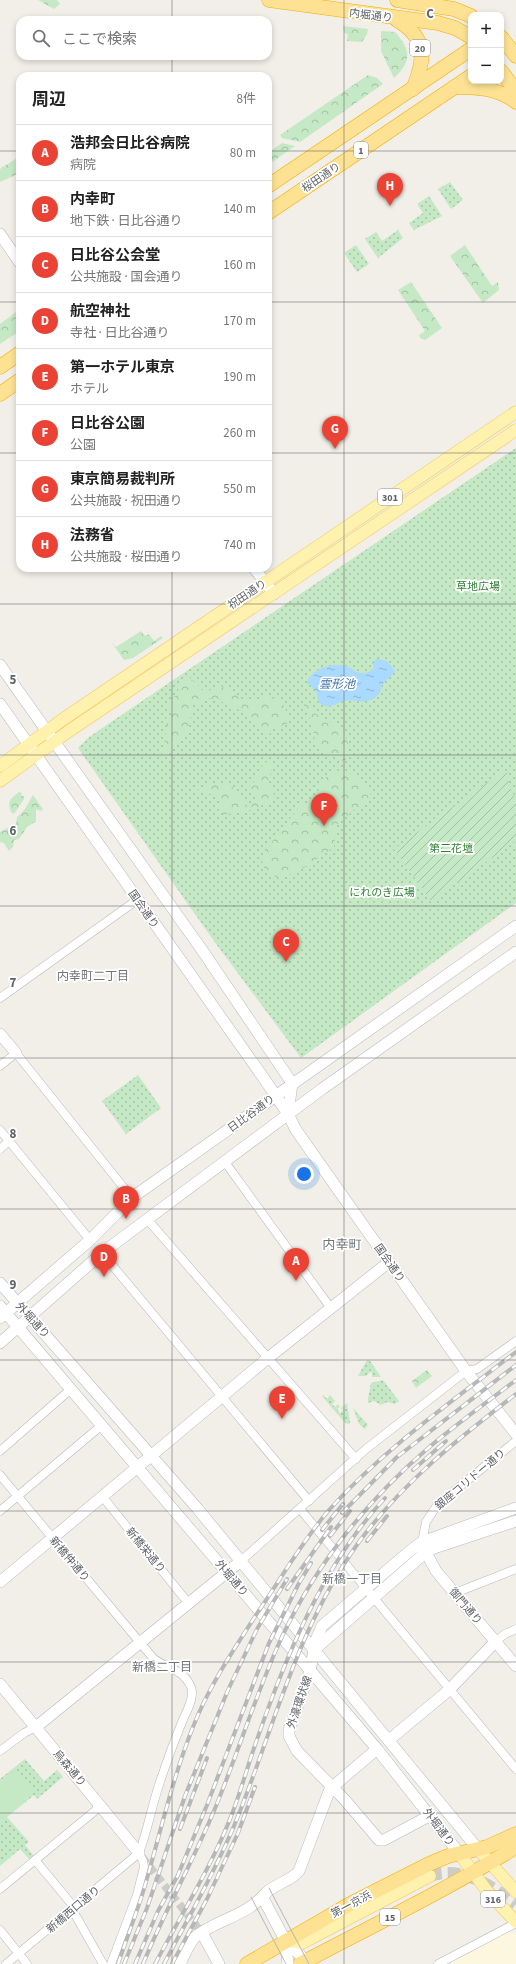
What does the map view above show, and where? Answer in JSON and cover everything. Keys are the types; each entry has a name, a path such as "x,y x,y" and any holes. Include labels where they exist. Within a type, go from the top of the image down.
{"highway":[{"name":"内堀通り","path":"269,0 393,17 446,26 468,36"},
{"name":"内堀通り","path":"397,0 454,9 468,15"},
{"name":"20","path":"393,17 410,27 417,36 423,61 413,89"},
{"path":"504,43 516,56"},
{"name":"1","path":"413,89 468,52"},
{"path":"504,75 516,91"},
{"name":"1","path":"454,87 468,78"},
{"name":"桜田通り","path":"272,210 454,87"},
{"path":"454,87 479,87 509,97 516,102"},
{"name":"桜田通り","path":"272,183 413,89"},
{"path":"344,136 356,154"},
{"path":"0,367 16,360"},
{"path":"0,394 16,383"},
{"name":"第一京浜","path":"247,1964 285,1940 439,1859 478,1850 496,1844 516,1834"},
{"name":"15","path":"305,1963 490,1865 516,1847"}],"main road":[{"path":"0,234 16,256"},
{"name":"祝田通り","path":"0,766 28,744 516,412"},
{"name":"祝田通り","path":"0,781 54,742 516,430"},
{"path":"257,572 274,594"},
{"path":"0,665 202,950 292,1084 288,1114"},
{"name":"国会通り","path":"0,704 275,1095 288,1114 296,1130 466,1371 516,1434"},
{"name":"日比谷通り","path":"2,1312 18,1302 90,1240 134,1197 275,1095 516,926"},
{"name":"日比谷通り","path":"0,1343 102,1253 288,1114 516,952"},
{"path":"0,1034 16,1053"},
{"path":"0,1582 221,1396 330,1307 389,1262"},
{"name":"外堀通り","path":"0,1282 152,1454 242,1560 478,1850"},
{"name":"外堀通り","path":"2,1312 18,1327 72,1389 377,1749 431,1815 459,1854"},
{"path":"315,1649 316,1640 322,1626 365,1588 424,1548 516,1508"},
{"path":"315,1649 373,1598 424,1548 434,1548 516,1521"},
{"name":"御門通り","path":"424,1548 436,1571 516,1666"},
{"path":"36,1728 242,1560"},
{"path":"389,1740 449,1690 496,1642"},
{"name":"外濠環状線","path":"315,1649 310,1671 289,1733 298,1751 379,1840 384,1840 431,1815"},
{"name":"烏森通り","path":"0,1684 98,1801 139,1853"},
{"path":"180,1964 198,1935 248,1909 258,1902 264,1895 296,1874 301,1868 332,1787 377,1749"},
{"name":"316","path":"478,1850 516,1892"},
{"name":"316","path":"459,1854 501,1908 516,1923"},
{"path":"285,1940 302,1943 430,1876"},
{"path":"264,1895 264,1900 285,1940 305,1963"},
{"path":"198,1935 219,1964"},
{"path":"285,1940 288,1964"}],"street":[{"path":"0,998 138,900"},
{"path":"0,1066 16,1053 124,1188 134,1197"},
{"path":"0,1130 90,1240"},
{"path":"0,1149 9,1141"},
{"path":"225,1162 330,1307"},
{"path":"147,1219 356,1458"},
{"path":"102,1253 309,1501"},
{"path":"242,1560 356,1458 466,1371 478,1369 516,1340"},
{"path":"0,1451 72,1389"},
{"path":"0,1511 102,1425"},
{"name":"銀座コリドー通り","path":"424,1548 426,1522 438,1504 516,1441"},
{"name":"新橋仲通り","path":"0,1475 158,1663 178,1670 190,1686 192,1695 171,1749 139,1853"},
{"name":"新橋栄通り","path":"102,1496 189,1604"},
{"path":"300,1509 516,1769"},
{"path":"455,1594 516,1569"},
{"path":"496,1642 504,1634 516,1629"},
{"path":"0,1752 24,1733 36,1728"},
{"path":"0,1889 96,1810 98,1801"},
{"path":"111,1964 137,1895 144,1864 139,1853"},
{"name":"新橋西口通り","path":"6,1964 139,1853"},
{"path":"35,1860 73,1908 103,1964"},
{"path":"438,1964 516,1923"},
{"path":"0,1930 20,1953 27,1964"}],"shaded area":[{"path":"508,1932 516,1933 516,1964 449,1964"}],"green space":[{"path":"38,0 57,0 60,4 54,9"},
{"path":"343,26 368,29 367,34 362,42 347,41 348,34 344,33"},
{"path":"381,31 395,32 404,44 406,50 407,55 404,66 394,78 381,51"},
{"path":"368,75 377,78 383,84 300,142 282,138 280,135"},
{"path":"282,143 295,146 272,162 272,150"},
{"path":"16,159 16,175 0,182 0,169"},
{"path":"450,182 463,200 451,209 438,189"},
{"path":"429,196 442,216 414,230 409,223 423,213 417,204"},
{"path":"398,230 403,238 378,258 365,239 376,232 382,241"},
{"path":"356,245 369,264 357,272 344,253"},
{"path":"465,245 492,286 498,282 499,290 483,303 450,256"},
{"path":"411,282 442,328 425,340 420,338 419,335 425,331 398,290"},
{"path":"16,312 16,334 0,344 0,324"},
{"path":"516,448 516,903 301,1058 214,941 78,748 89,737"},
{"path":"141,631 145,636 149,634 154,641 161,636 163,638 133,658 124,660 112,643 116,647"},
{"path":"189,677 203,690 208,691 221,686 245,701 254,701 267,696 281,700 288,715 288,723 272,730 267,738 256,723 246,714 228,704 209,698 200,705 192,704 190,721 186,735 162,756 167,726 166,718 173,713 167,702 178,694 179,683"},
{"path":"303,703 307,703 314,713 343,728 349,747 348,758 343,761 316,748 312,723"},
{"path":"264,762 274,763 268,781 275,797 257,808 244,812 223,814 220,803 215,796 207,793 195,792 205,786 216,784 227,785 232,787 238,793 246,807 257,801 249,786 254,782"},
{"path":"343,769 365,782 371,790 370,797 336,825 334,847 307,866 281,879 265,872 262,861 263,855 279,832 303,803 310,803 330,772"},
{"name":"第二花壇","path":"505,770 516,800 516,841 431,901 394,849"},
{"path":"19,792 22,793 21,796 24,796 24,799 14,814 11,812 9,803 10,800"},
{"path":"33,795 43,809 41,811 36,809 36,821 27,827 19,839 14,840 13,847 9,851 4,843 0,842 0,832 16,824 17,817 25,809"},
{"path":"138,1075 161,1108 126,1134 102,1101"},
{"path":"367,1360 370,1361 381,1377 372,1377 372,1373 370,1372 366,1376 358,1376"},
{"path":"427,1370 432,1376 416,1388 412,1381"},
{"path":"383,1380 399,1401 395,1404 387,1402 381,1405 374,1401 368,1403 371,1383"},
{"path":"323,1395 327,1399 330,1395 335,1401 332,1404 335,1407 338,1404 340,1407 337,1409 340,1413 343,1410 341,1408 347,1403 349,1424 345,1423 322,1396"},
{"path":"353,1408 368,1425 365,1429 359,1424"},
{"path":"25,1759 44,1781 57,1770 63,1777 37,1799 34,1795 7,1817 29,1842 25,1845 34,1856 30,1860 20,1849 0,1866 0,1779"},
{"path":"16,1771 34,1792 0,1821 0,1784"}],"water":[{"name":"雲形池","path":"378,659 387,661 395,671 382,685 379,694 374,699 369,701 347,700 330,706 324,706 318,701 316,691 307,682 313,673 323,668 335,665 341,665 358,672 366,673 374,667 372,662"}],"tunnel":[{"path":"142,1857 202,1933"},
{"path":"430,1876 442,1873 465,1875 497,1890 516,1904"}],"tram line":[{"path":"269,1888 309,1964"},
{"path":"251,1897 286,1964"}],"railway":[{"path":"118,1964 143,1892 173,1784 193,1727 214,1682 258,1612 310,1534 329,1510 350,1488 395,1446 516,1352"},
{"path":"342,1513 397,1457 516,1365"},
{"path":"143,1964 216,1806 276,1650 304,1594 340,1542 381,1493 426,1450 516,1380"},
{"path":"164,1964 226,1844 248,1790 302,1645 337,1575 359,1542 394,1500 432,1462 473,1427 516,1394"},
{"path":"413,1470 446,1441"},
{"path":"155,1964 206,1871 224,1833 235,1806 277,1684 306,1617 342,1554 362,1525 385,1498"},
{"path":"322,1530 343,1504"},
{"path":"330,1536 350,1511"},
{"path":"367,1541 387,1516"},
{"path":"287,1589 331,1527"},
{"path":"135,1964 158,1911 178,1875 207,1805 269,1643 298,1585 311,1563"},
{"path":"124,1964 147,1908 185,1796 228,1690 257,1629 287,1579"},
{"path":"180,1829 207,1758"},
{"path":"172,1964 207,1899 238,1833 255,1787"}],"place":[{"name":"法務省","path":"390,206"},
{"name":"東京簡易裁判所","path":"335,449"},
{"name":"日比谷公園","path":"324,826"},
{"name":"日比谷公会堂","path":"286,962"},
{"name":"内幸町","path":"126,1219"},
{"name":"航空神社","path":"104,1277"},
{"name":"浩邦会日比谷病院","path":"296,1281"},
{"name":"第一ホテル東京","path":"282,1419"}],"district":[{"name":"内幸町二丁目","path":"93,976"},
{"name":"内幸町","path":"342,1244"},
{"name":"新橋一丁目","path":"352,1579"},
{"name":"新橋二丁目","path":"162,1667"}],"park label":[{"name":"草地広場","path":"478,586"},
{"name":"にれのき広場","path":"382,892"}]}
